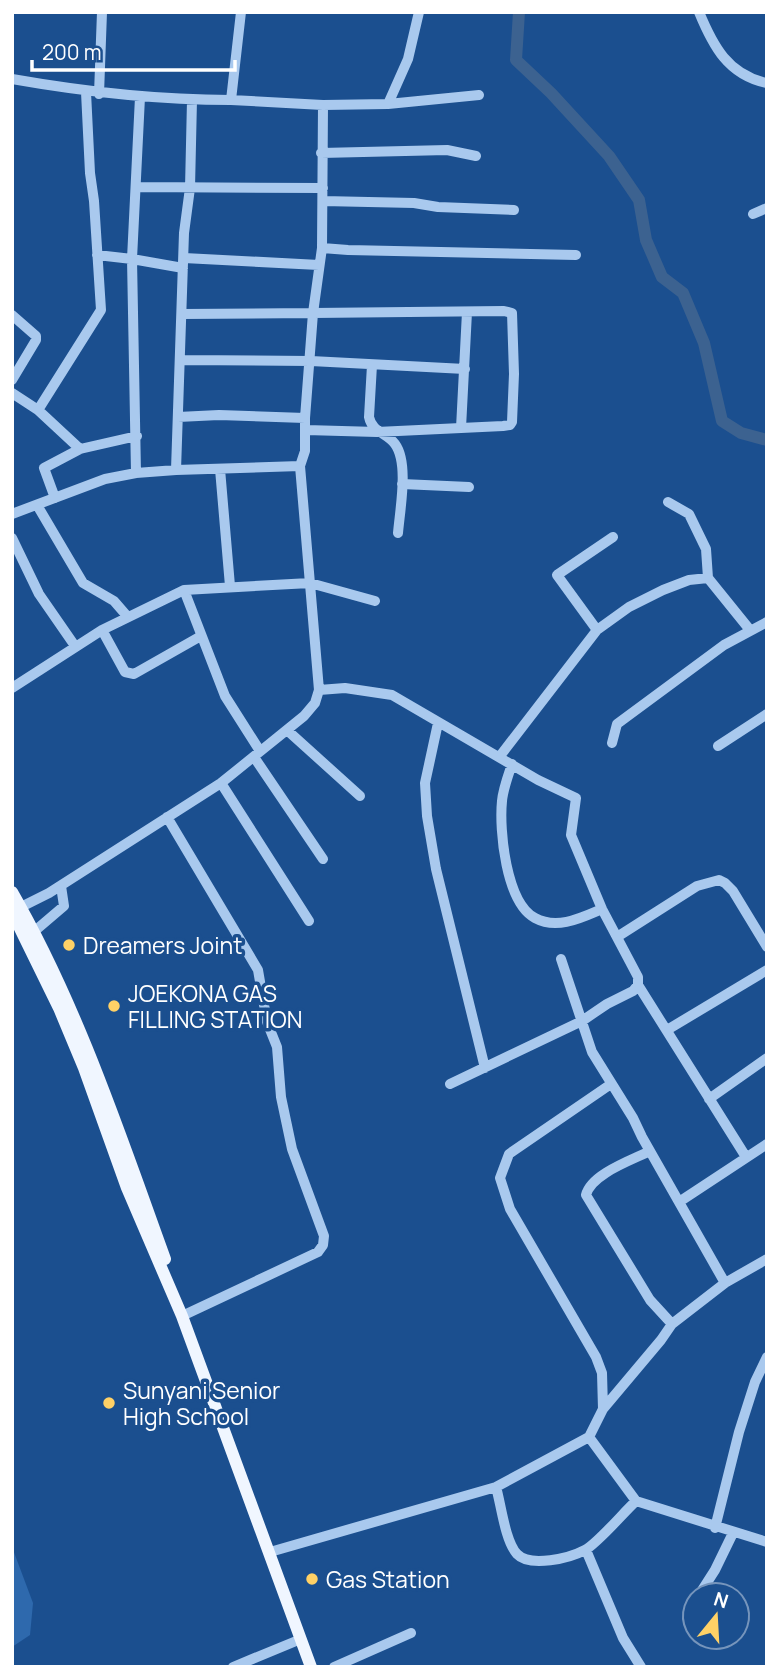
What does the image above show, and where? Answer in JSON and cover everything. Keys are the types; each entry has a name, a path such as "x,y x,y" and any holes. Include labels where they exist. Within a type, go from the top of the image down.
{"main road":[{"path":"12,892 17,910 74,1021 118,1130 167,1264 182,1316 310,1667"}],"street":[{"path":"99,94 103,12"},
{"path":"231,100 241,12"},
{"path":"388,104 408,60 419,12"},
{"path":"699,12 720,56 740,73 767,83"},
{"path":"12,79 99,94 323,105 388,104 479,95"},
{"path":"38,410 101,310 86,92"},
{"path":"136,473 132,259 140,97"},
{"path":"176,470 184,233 190,188 192,100"},
{"path":"17,910 61,886 221,783 288,731 315,704 319,690 300,466 305,451 313,313 322,248 323,105"},
{"path":"321,153 447,150 476,156"},
{"path":"137,187 323,188"},
{"path":"323,201 414,203 438,207 514,210"},
{"path":"753,214 767,208"},
{"path":"322,248 576,255"},
{"path":"97,255 184,263 319,265"},
{"path":"461,428 467,313"},
{"path":"182,314 512,313 513,412 510,425 377,432 306,430"},
{"path":"12,315 36,335 36,340 12,380"},
{"path":"180,360 311,361 465,369"},
{"path":"372,365 370,424 377,432 392,440 399,450 402,484 398,533"},
{"path":"12,393 38,410 80,450"},
{"path":"178,417 219,415 305,418"},
{"path":"55,498 44,468 80,450 137,436"},
{"path":"12,514 104,479 136,473 300,466"},
{"path":"220,469 230,586"},
{"path":"402,484 468,486"},
{"path":"668,502 689,514 706,550 708,578 750,630"},
{"path":"37,505 83,583 114,601 127,616"},
{"path":"597,630 557,575 614,537"},
{"path":"12,538 38,594 75,646"},
{"path":"500,756 597,630 629,607 663,590 689,580 708,578"},
{"path":"12,688 102,630 184,590 310,583 375,601"},
{"path":"184,590 225,696 257,754 323,859"},
{"path":"612,743 617,724 724,645 767,622"},
{"path":"102,630 125,672 129,674 134,674 201,636"},
{"path":"319,690 345,688 392,695 576,798 571,835 602,909 638,977 638,985 746,1157"},
{"path":"718,746 767,715"},
{"path":"438,723 425,783 427,816 436,869 485,1068"},
{"path":"288,731 360,796"},
{"path":"512,764 502,800 501,819 506,867 522,907 536,919 563,923 602,909"},
{"path":"221,783 309,921"},
{"path":"167,817 258,970 267,1022 277,1047 281,1097 292,1149 324,1236 323,1245 318,1252 182,1316"},
{"path":"617,937 697,886 719,880 733,891 767,947"},
{"path":"30,935 64,906 61,886"},
{"path":"561,959 592,1052 635,1122 725,1283"},
{"path":"667,1031 767,970"},
{"path":"450,1084 582,1021 633,991 638,985"},
{"path":"709,1098 767,1058"},
{"path":"603,1409 602,1373 596,1357 509,1209 499,1178 509,1154 611,1084"},
{"path":"679,1202 767,1143"},
{"path":"650,1151 595,1179 588,1187 586,1195 650,1300 672,1324"},
{"path":"270,1552 496,1487 589,1437 603,1409 672,1324 725,1283 767,1259"},
{"path":"715,1528 739,1432 755,1382 767,1357"},
{"path":"589,1437 636,1501 715,1528 767,1542"},
{"path":"496,1487 509,1538 518,1555 533,1562 586,1550 636,1501"},
{"path":"708,1581 733,1533"},
{"path":"586,1550 623,1638 641,1667"},
{"path":"334,1667 411,1633"},
{"path":"233,1667 301,1639"}],"shaded area":[{"path":"12,1547 33,1603 30,1635 12,1647"}],"waterway":[{"path":"519,12 516,60 551,93 609,156 639,200 646,240 662,277 683,293 704,343 722,421 741,433 767,440"}],"place":[{"name":"Dreamers Joint","path":"69,945"},
{"name":"JOEKONA GAS FILLING STATION","path":"114,1006"},
{"name":"Sunyani Senior High School","path":"109,1403"},
{"name":"Gas Station","path":"312,1579"}]}
